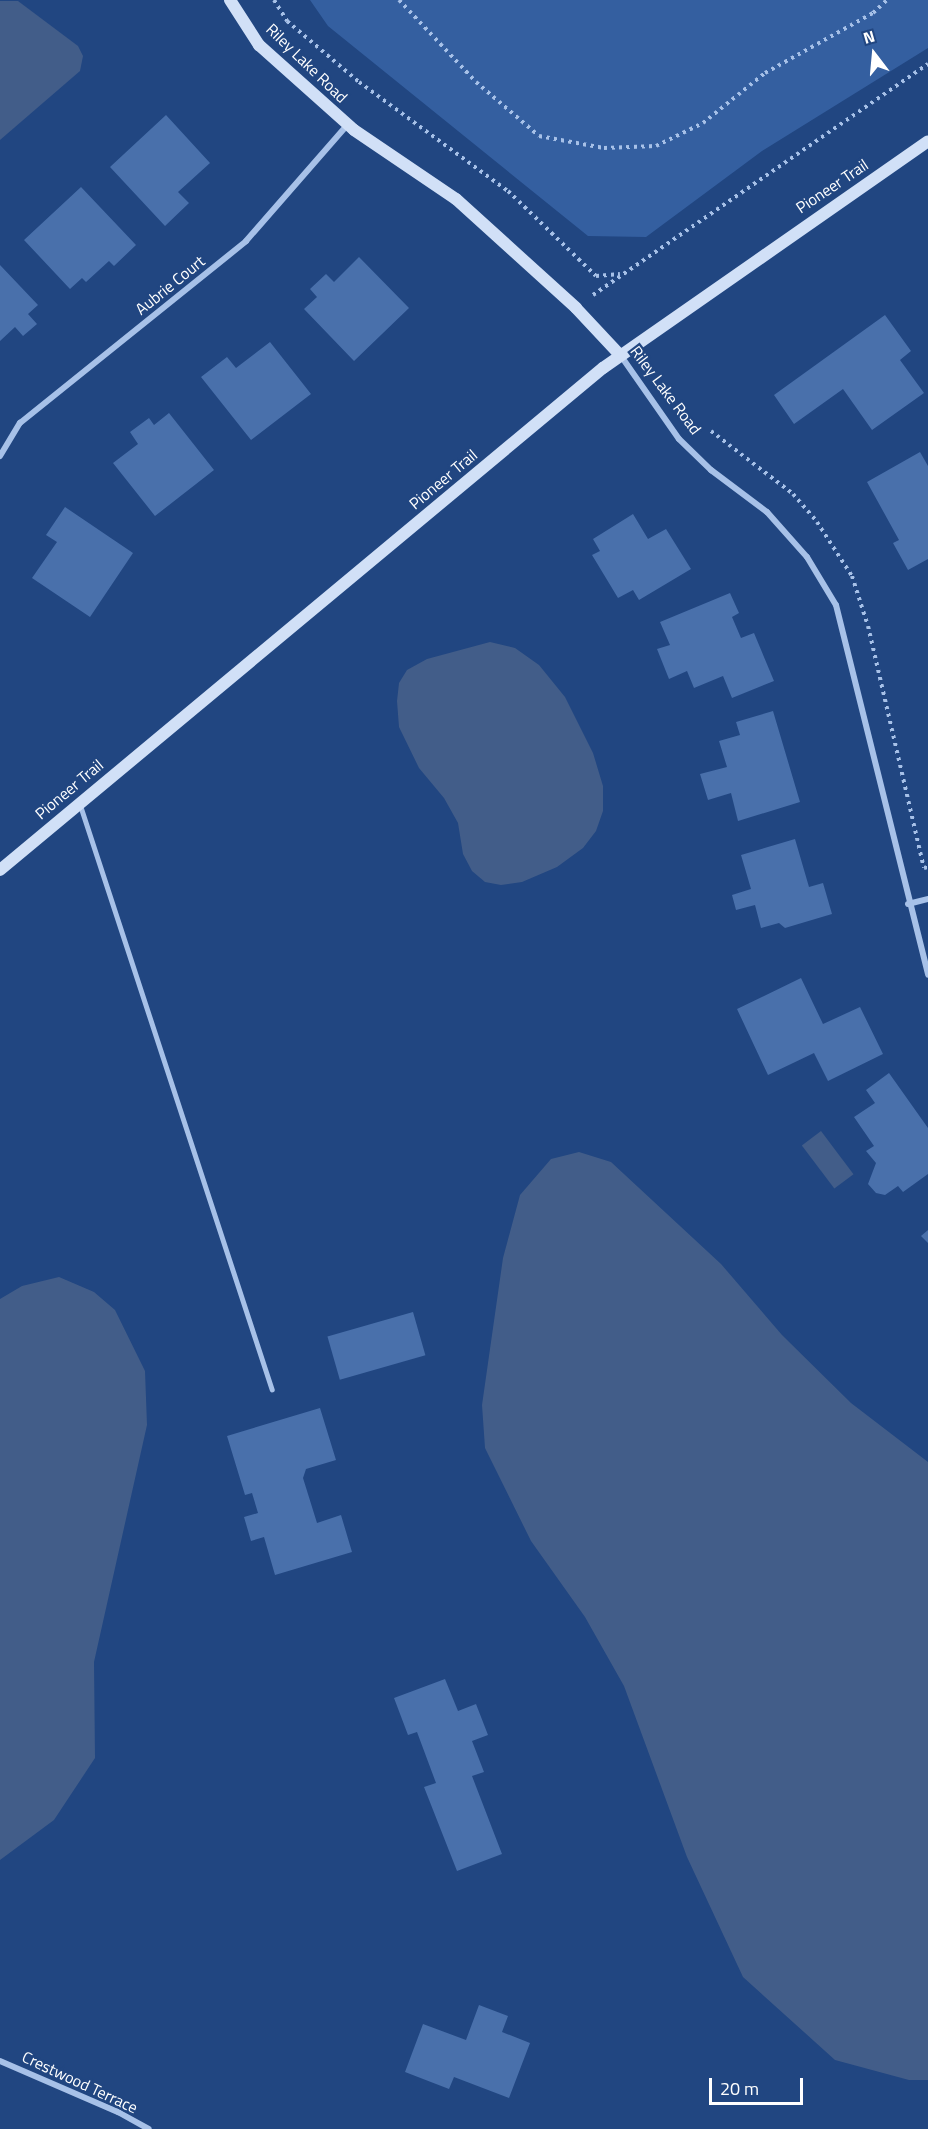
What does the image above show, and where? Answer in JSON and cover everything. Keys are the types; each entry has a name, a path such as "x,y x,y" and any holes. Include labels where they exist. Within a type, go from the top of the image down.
{"main road":[{"name":"Riley Lake Road","path":"230,0 259,45 348,124 456,199 576,308 620,355"},
{"name":"Pioneer Trail","path":"0,870 79,802 620,355 928,141"}],"street":[{"name":"Aubrie Court","path":"0,456 20,423 246,242 348,124"},
{"name":"Riley Lake Road","path":"620,355 679,439 711,470 767,512 807,557 836,605 908,904 928,975"},
{"path":"908,904 928,899"},
{"name":"Crestwood Terrace","path":"0,2061 118,2112 149,2129"}],"lane":[{"path":"79,802 272,1389"}],"path":[{"path":"274,0 287,21 358,82 508,191 596,276 620,274"},
{"path":"399,0 476,81 539,136 604,148 656,147 704,123 765,74 873,13 887,0"},
{"path":"576,308 620,274 928,64"}],"shaded area":[{"path":"310,0 928,0 928,48 762,151 646,237 588,236 328,26"},
{"path":"0,1 18,1 78,46 83,56 80,71 0,140"},
{"path":"490,642 515,648 539,665 565,697 593,753 603,786 603,811 596,831 583,848 557,867 522,882 501,885 485,882 472,871 463,854 458,823 444,798 419,768 399,727 397,701 399,683 407,670 427,659"},
{"path":"821,1131 853,1174 834,1189 802,1145"},
{"path":"579,1152 611,1162 721,1264 782,1335 851,1403 928,1462 928,2080 909,2080 835,2060 743,1977 687,1857 624,1686 585,1617 531,1541 485,1448 482,1405 503,1258 520,1195 551,1159"},
{"path":"59,1277 94,1292 115,1310 145,1371 147,1425 94,1662 95,1758 54,1820 0,1860 0,1299 22,1286"}],"building":[{"path":"166,115 210,163 178,192 189,203 165,226 110,167"},
{"path":"81,187 136,245 114,266 109,261 86,282 82,278 70,289 24,240"},
{"path":"359,257 409,308 354,361 304,309 317,297 310,289 326,274 334,282"},
{"path":"0,265 38,305 28,314 37,324 23,336 15,327 0,341"},
{"path":"885,315 911,351 900,360 924,393 872,430 843,389 794,424 774,395"},
{"path":"270,342 311,394 251,440 201,377 227,357 236,368"},
{"path":"169,413 214,470 155,516 113,463 138,444 130,432 149,418 154,425"},
{"path":"920,452 928,466 928,559 908,570 893,543 899,540 867,482"},
{"path":"65,507 133,553 90,617 32,578 57,542 46,535"},
{"path":"633,514 648,539 666,529 691,569 639,600 633,590 618,598 592,555 600,551 593,539"},
{"path":"730,593 739,613 732,617 741,638 754,633 774,681 732,698 723,676 694,688 687,671 669,679 657,649 670,645 660,622"},
{"path":"773,711 800,802 738,821 731,793 708,800 700,774 727,767 719,741 740,735 736,722"},
{"path":"795,839 809,887 823,883 832,914 785,928 779,923 761,928 755,905 736,910 732,895 751,889 741,855"},
{"path":"801,978 823,1024 860,1007 883,1054 828,1081 814,1053 768,1075 737,1009"},
{"path":"889,1073 928,1128 928,1174 903,1192 898,1186 885,1195 876,1193 868,1184 876,1163 866,1151 874,1146 854,1117 875,1103 866,1090"},
{"path":"928,1230 928,1243 921,1236"},
{"path":"413,1312 425,1355 340,1380 327,1337"},
{"path":"320,1408 336,1460 306,1469 303,1478 317,1523 341,1515 352,1552 275,1575 264,1537 251,1541 244,1517 258,1513 252,1493 245,1495 227,1436"},
{"path":"445,1679 458,1711 476,1704 488,1735 472,1741 484,1772 472,1776 502,1854 457,1871 424,1787 436,1783 417,1732 408,1735 394,1698"},
{"path":"479,2005 508,2016 502,2032 530,2043 509,2098 454,2077 449,2089 405,2072 423,2024 466,2040"}]}
